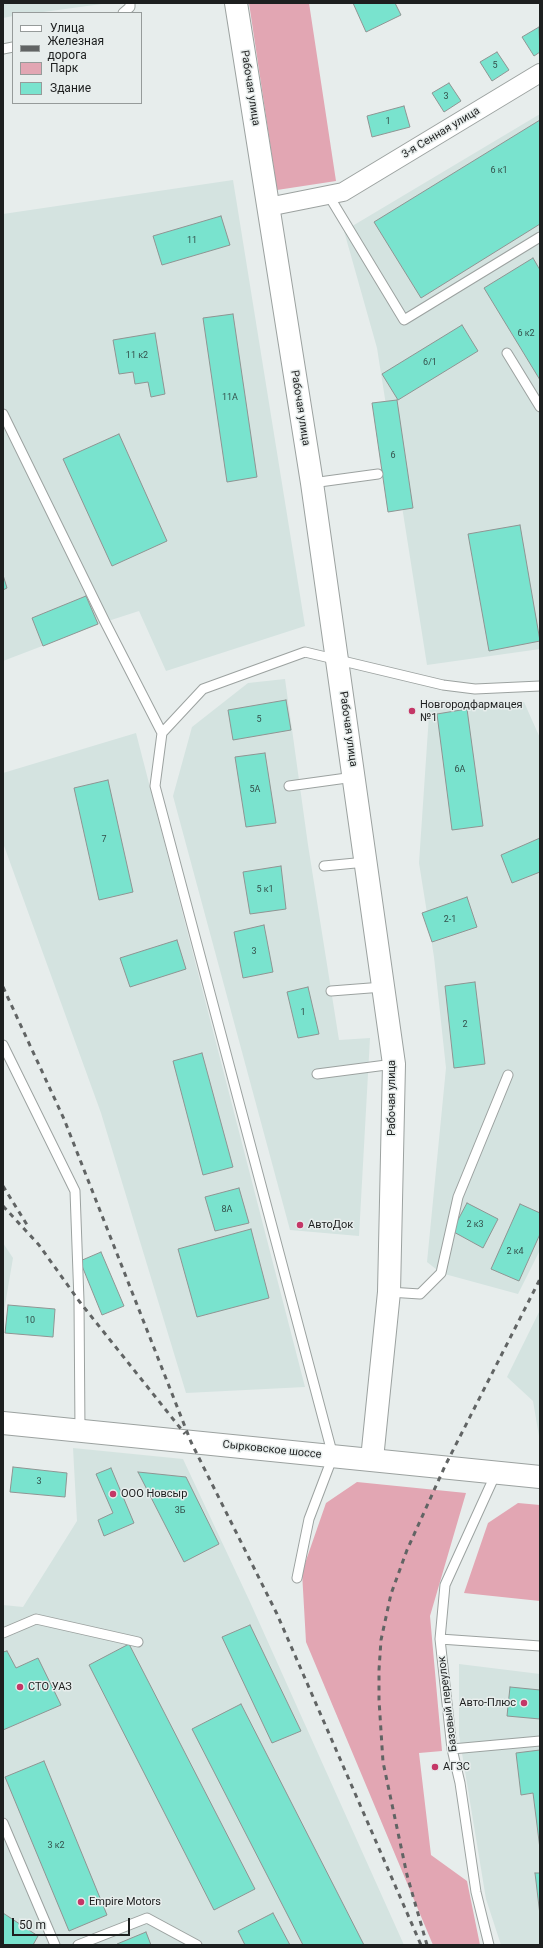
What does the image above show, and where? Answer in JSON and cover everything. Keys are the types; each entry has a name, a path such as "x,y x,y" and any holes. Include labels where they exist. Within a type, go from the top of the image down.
{"main road":[{"name":"Рабочая улица","path":"236,3 312,483 394,1064 390,1292 372,1459"},
{"name":"Сырковское шоссе","path":"3,1423 540,1477"}],"street":[{"name":"3-я Сенная улица","path":"336,194 540,73"},
{"path":"268,207 336,194"}],"lane":[{"path":"124,12 130,7 130,3"},
{"path":"336,194 404,320 540,237"},
{"path":"507,353 540,407"},
{"path":"3,414 105,622 162,733 155,786 333,1456 309,1519 297,1578"},
{"path":"312,483 378,474"},
{"path":"162,733 203,689 305,652 444,685 475,689 540,686"},
{"path":"289,786 354,777"},
{"path":"324,866 366,862"},
{"path":"331,991 383,987"},
{"path":"3,1045 75,1191 79,1301 80,1431"},
{"path":"317,1074 394,1064"},
{"path":"390,1292 420,1294 441,1273 458,1197 508,1075"},
{"name":"Базовый переулок","path":"489,1945 476,1892 460,1783 452,1749 440,1639 445,1585 496,1472"},
{"path":"3,1633 36,1619 138,1642"},
{"path":"440,1639 540,1646"},
{"path":"452,1749 540,1741"},
{"path":"3,1823 55,1945"},
{"path":"78,1945 147,1918 197,1945"}],"shaded area":[{"path":"3,3 109,3 43,12 12,12 12,16 3,18"},
{"path":"540,114 540,649 427,665 377,348 344,231"},
{"path":"233,180 305,626 166,671 139,611 105,622 3,661 3,214"},
{"path":"285,679 308,845 339,1040 370,1038 359,1236 290,1230 173,796 192,727 248,683"},
{"path":"430,700 524,702 540,738 540,1250 518,1294 441,1273 427,1262 446,1068 434,957 419,863"},
{"path":"136,733 305,1387 186,1393 101,1113 3,843 3,773"},
{"path":"3,1243 13,1258 3,1317"},
{"path":"540,1310 540,1442 533,1401 507,1377"},
{"path":"73,1448 183,1459 250,1602 404,1945 3,1945 3,1605 23,1607 77,1521"},
{"path":"459,1664 540,1674 540,1945 501,1945 486,1899 459,1735"}],"green space":[{"path":"249,3 309,3 336,181 277,190"},
{"path":"357,1482 466,1493 430,1616 442,1751 419,1753 431,1855 467,1881 480,1945 433,1945 306,1642 302,1572 326,1503"},
{"path":"518,1503 540,1505 540,1601 464,1593 488,1523"}],"building":[{"path":"353,3 395,3 401,15 366,32"},
{"path":"539,27 540,52 534,56 522,37"},
{"path":"497,52 509,70 492,81 480,62"},
{"path":"449,83 461,101 444,112 432,93"},
{"path":"404,106 410,127 372,137 367,116"},
{"path":"540,120 540,224 421,298 374,222"},
{"path":"221,216 230,245 162,265 153,236"},
{"path":"533,258 540,270 540,380 484,288"},
{"path":"233,314 257,477 227,482 203,318"},
{"path":"462,325 478,351 398,400 382,374"},
{"path":"155,333 165,394 151,397 148,382 135,384 133,372 119,374 113,340"},
{"path":"397,400 413,508 388,512 372,403"},
{"path":"119,434 167,541 112,566 63,459"},
{"path":"520,525 540,641 489,651 468,534"},
{"path":"3,575 7,588 3,590"},
{"path":"86,596 98,624 43,646 32,618"},
{"path":"286,700 291,730 233,740 228,710"},
{"path":"467,709 483,826 452,830 437,714"},
{"path":"265,753 276,823 246,827 235,757"},
{"path":"108,780 133,892 99,900 74,788"},
{"path":"540,838 540,872 512,883 501,855"},
{"path":"281,866 286,909 250,914 243,872"},
{"path":"467,897 477,927 432,942 422,913"},
{"path":"264,925 273,972 243,978 234,932"},
{"path":"177,940 186,969 130,987 120,958"},
{"path":"475,982 485,1064 454,1068 445,986"},
{"path":"308,987 319,1034 298,1038 287,992"},
{"path":"202,1053 233,1167 203,1175 173,1061"},
{"path":"239,1188 249,1223 215,1231 205,1197"},
{"path":"467,1203 498,1219 483,1248 452,1231"},
{"path":"520,1204 540,1213 540,1234 519,1281 491,1269"},
{"path":"251,1229 269,1298 197,1317 178,1249"},
{"path":"101,1252 124,1306 102,1315 80,1261"},
{"path":"8,1305 55,1309 53,1337 5,1333"},
{"path":"13,1467 67,1473 65,1497 10,1492"},
{"name":"ООО Новсыр","path":"111,1468 134,1523 104,1536 98,1520 113,1513 96,1474"},
{"path":"138,1472 186,1477 219,1544 184,1562"},
{"path":"250,1625 301,1731 272,1743 222,1637"},
{"path":"129,1644 255,1889 214,1910 89,1665"},
{"path":"7,1651 16,1668 38,1658 61,1705 3,1730 3,1652"},
{"name":"Авто-Плюс","path":"510,1687 540,1690 540,1719 507,1716"},
{"path":"241,1704 364,1945 303,1945 192,1729"},
{"path":"540,1750 540,1849 533,1793 521,1795 516,1753"},
{"path":"44,1761 107,1915 69,1931 5,1777"},
{"path":"535,1873 540,1873 540,1915"},
{"path":"3,1913 38,1936 33,1945 3,1945"},
{"path":"273,1913 290,1945 245,1945 238,1931"},
{"path":"146,1932 151,1945 117,1945 117,1944"}],"railway":[{"path":"3,987 64,1119 191,1442 277,1614 421,1945"},
{"path":"3,1186 29,1228"},
{"path":"3,1206 39,1245 79,1301 185,1434"},
{"path":"427,1945 407,1875 383,1762 379,1700 381,1640 391,1594 407,1550 445,1466 540,1279"}],"place":[{"name":"Новгородфармацея №1","path":"412,711"},
{"name":"АвтоДок","path":"300,1225"},
{"name":"ООО Новсыр","path":"113,1494"},
{"name":"СТО УАЗ","path":"20,1687"},
{"name":"Авто-Плюс","path":"524,1703"},
{"name":"АГЗС","path":"435,1767"},
{"name":"Empire Motors","path":"81,1902"}]}
